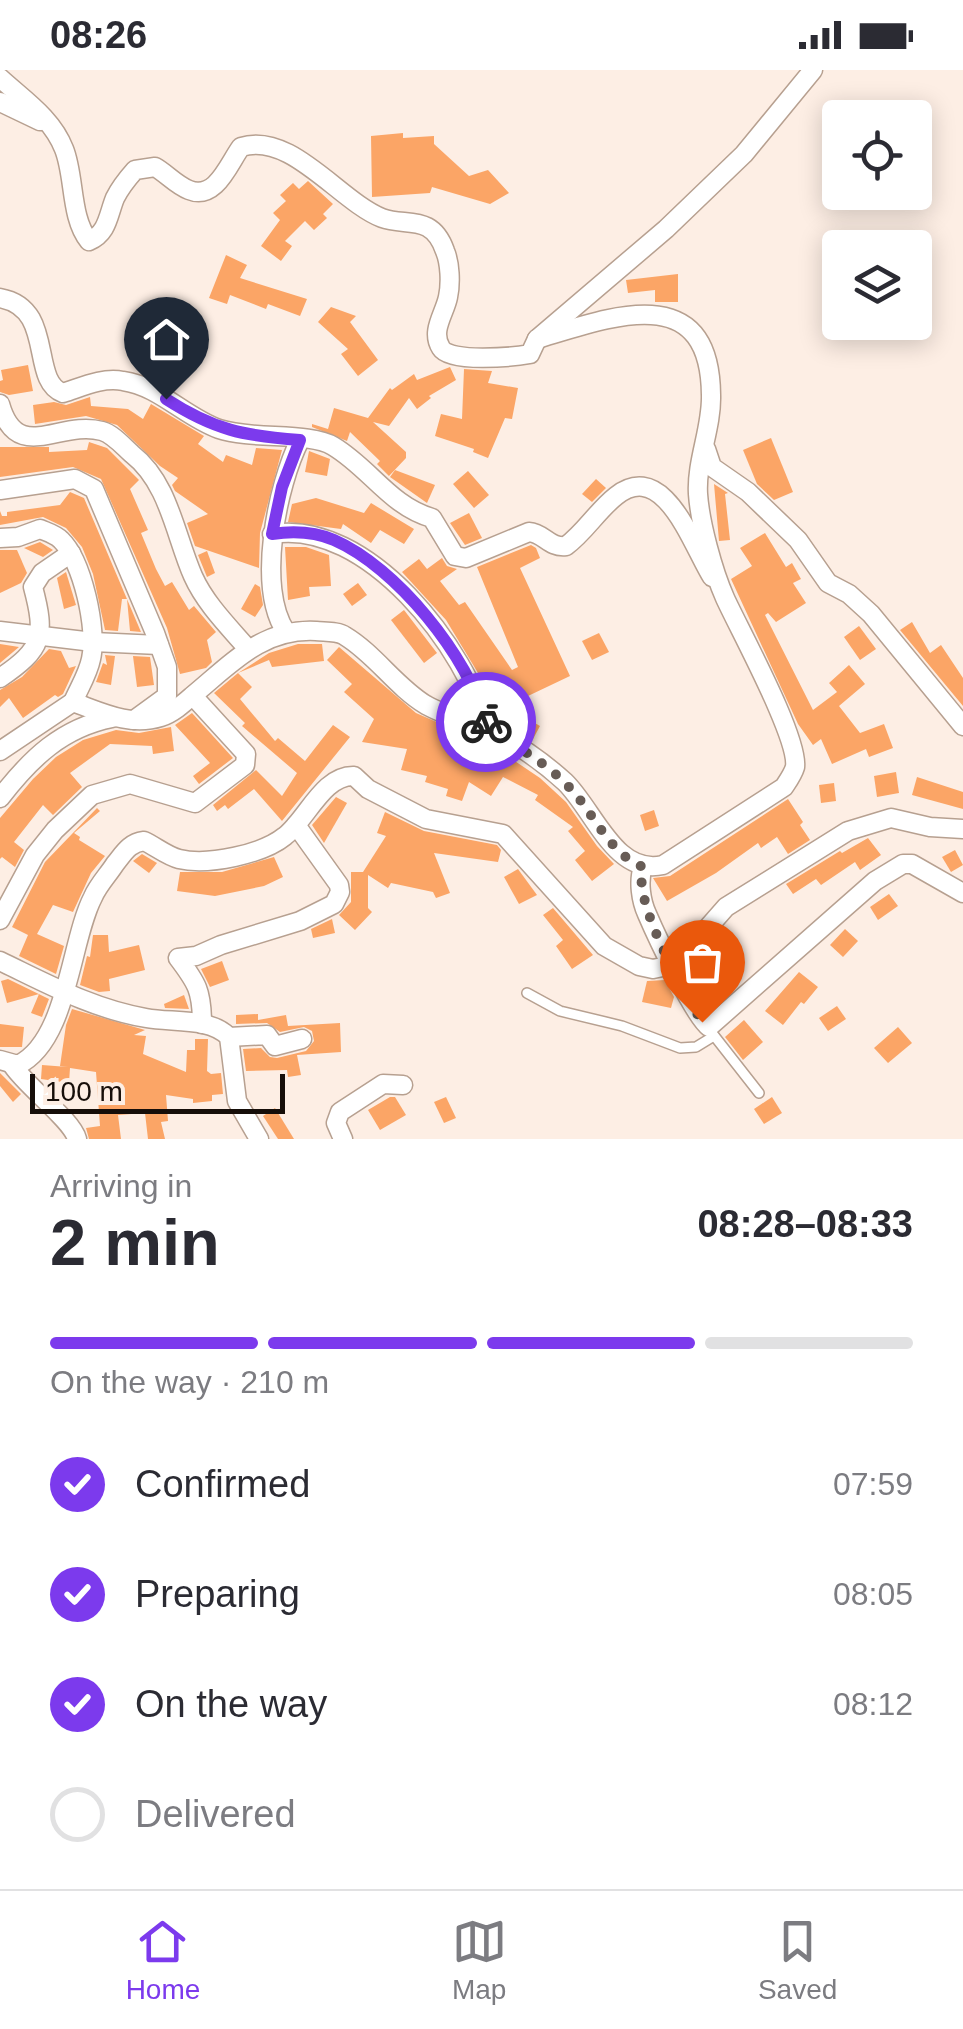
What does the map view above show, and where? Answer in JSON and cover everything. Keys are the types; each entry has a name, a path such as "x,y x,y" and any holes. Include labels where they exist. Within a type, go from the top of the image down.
{"street":[{"path":"0,78 51,126 66,152 78,216 89,240 104,230 114,201 135,170 154,167 197,192 215,186 241,146 263,144 288,154 382,218 412,220 425,226 437,238 448,264 448,295 436,328 440,347 445,353 500,358 530,354 537,339 666,229 744,154 813,70"},
{"path":"0,102 51,126"},
{"path":"0,298 14,302 33,324 50,386 56,392 119,380 136,384 219,429 260,438 329,443 354,460 411,512 432,518 455,556 466,558 529,532 552,546 566,546 619,493 635,485 651,487 668,501 748,642 784,727 795,766 784,787 663,865 643,867 624,857 564,782 510,742 425,704 343,634 286,632 248,648 162,717 87,722 60,737 36,756 0,798"},
{"path":"537,339 647,313 668,316 684,324 696,338 708,365 712,397 698,492 723,594"},
{"path":"0,404 5,423 17,433 51,435 73,428 105,431 142,461 163,494 203,596 248,648"},
{"path":"286,632 276,611 272,534 282,487 300,440"},
{"path":"705,443 712,467 748,492 798,540 828,583 849,594 872,614 963,726"},
{"path":"0,490 75,479 94,489 166,667 166,696 134,720"},
{"path":"0,538 18,537 40,528 61,540 71,553 90,611 92,642 91,658 73,702 0,751"},
{"path":"272,534 318,535 335,541 378,569 429,620 447,645 471,682 488,731"},
{"path":"0,678 34,650 42,635 33,587 42,573 71,553"},
{"path":"0,631 159,645"},
{"path":"0,920 35,855 92,795 130,784 194,803 245,764 246,754 192,696"},
{"path":"73,702 113,718"},
{"path":"6,1063 26,1062 44,1040 92,898 130,846 144,841 178,859 232,856 268,847 296,825 329,786 344,776 354,776 368,789 426,819 503,834 604,946 639,966 653,969 672,965 726,907 848,830 891,818 930,827 963,829"},
{"path":"202,1024 202,999 196,981 178,958 196,956 300,921 334,904 339,896 339,886 296,825"},
{"path":"643,867 640,882 646,914 690,1002 711,1031 875,881 904,864 919,866 963,893"},
{"path":"0,961 78,1000 146,1018 223,1030 229,1037 237,1100 260,1139"},
{"path":"229,1037 268,1036 275,1046 302,1038"},
{"path":"6,1063 71,1125 77,1139"},
{"path":"342,1139 336,1122 340,1112 383,1084 403,1085"}],"lane":[{"path":"527,993 560,1011 622,1026 680,1048 696,1046 711,1031 759,1093"}],"building":[{"path":"403,133 403,138 434,136 434,144 469,176 488,170 509,193 490,204 432,187 430,193 372,197 371,136"},
{"path":"308,181 333,204 323,214 327,218 314,230 305,221 285,241 292,246 281,261 261,246 280,220 273,213 286,201 280,195 293,183 299,189"},
{"path":"226,255 247,265 240,278 307,299 300,316 268,304 266,309 230,295 227,304 209,298"},
{"path":"678,274 678,302 655,302 655,290 628,293 626,280"},
{"path":"331,307 356,316 350,322 378,360 358,376 341,354 348,349 318,322"},
{"path":"28,365 33,391 9,395 0,392 1,370"},
{"path":"450,367 456,380 429,396 417,409 409,398 389,426 373,422 406,452 406,458 389,476 377,464 380,461 350,432 347,441 312,427 328,429 334,408 368,418 390,388 414,374 417,380"},
{"path":"464,369 492,371 488,383 518,388 512,419 505,418 488,458 435,436 441,414 462,419"},
{"path":"90,397 91,406 128,409 143,419 151,404 204,436 198,444 223,462 226,455 252,465 256,448 282,450 260,533 259,568 195,546 187,523 208,514 175,491 172,485 178,478 117,425 86,416 35,424 33,405 66,405"},
{"path":"771,438 793,492 774,500 757,484 743,450"},
{"path":"89,442 107,448 139,480 130,489 148,530 141,533 156,569 165,586 172,582 189,610 194,606 216,632 207,640 212,662 206,668 180,674 167,628 101,479 73,467 0,477 0,447 49,447 49,452 87,450"},
{"path":"309,451 330,459 327,476 305,472"},
{"path":"395,470 435,485 427,503 390,477"},
{"path":"468,471 489,495 474,508 453,484"},
{"path":"596,479 606,488 592,502 582,494"},
{"path":"714,484 728,493 725,494 730,540 719,541"},
{"path":"70,492 84,498 127,599 122,599 118,631 105,630 93,574 82,547 66,528 43,517 0,525 0,511 7,516 7,512 60,505"},
{"path":"316,498 364,513 371,503 414,529 404,544 380,530 371,543 343,524 341,529 288,522 292,504"},
{"path":"469,513 482,538 465,545 450,523"},
{"path":"765,533 786,567 792,563 801,579 793,583 806,603 776,622 768,613 765,615 813,710 837,692 829,683 849,665 865,684 839,706 860,733 884,724 893,748 869,757 866,749 832,764 821,739 813,745 798,724 731,579 752,566 740,548"},
{"path":"40,542 53,550 43,557 24,548"},
{"path":"531,545 540,558 520,568 570,676 505,707 478,673 446,620 402,572 419,559 427,569 442,558 447,566 457,569 440,581 459,605 465,602 512,670 518,667 477,567"},
{"path":"285,547 306,547 329,555 331,586 309,587 310,596 288,600"},
{"path":"0,550 17,550 27,573 21,583 0,593"},
{"path":"207,551 215,573 207,577 198,555"},
{"path":"66,572 76,605 64,609 57,578"},
{"path":"358,583 367,595 352,606 343,594"},
{"path":"255,584 260,587 263,605 255,617 241,609"},
{"path":"127,599 141,632 130,631"},
{"path":"404,610 437,653 424,663 391,620"},
{"path":"912,622 930,653 941,645 963,678 963,706 900,630"},
{"path":"859,626 876,649 860,660 844,637"},
{"path":"599,633 609,652 592,660 582,641"},
{"path":"0,644 19,647 0,663"},
{"path":"298,644 322,644 324,661 272,667 269,660 238,673 269,653"},
{"path":"339,647 416,713 494,747 540,778 566,802 614,864 592,881 575,860 585,851 568,831 573,827 535,800 538,795 503,777 491,796 469,782 462,801 446,796 448,789 425,782 427,776 401,770 407,749 362,742 374,719 344,692 352,684 327,660"},
{"path":"49,649 61,651 69,668 76,666 63,694 55,695 23,718 9,698 0,707 0,690 22,677"},
{"path":"105,655 115,656 111,685 96,682 103,663 107,665"},
{"path":"133,656 150,657 154,685 137,687"},
{"path":"238,673 252,687 240,699 275,741 278,738 305,761 333,725 350,737 282,821 254,789 228,809 225,805 217,811 213,805 256,770 282,796 297,773 242,726 245,723 214,693"},
{"path":"192,713 233,758 199,784 193,776 210,763 175,725"},
{"path":"521,715 540,726 533,739 514,728"},
{"path":"171,727 174,751 153,754 152,746 110,744 70,773 82,787 53,815 43,805 14,842 24,850 15,867 0,859 0,818 56,757 83,740 116,730 139,733"},
{"path":"896,772 899,793 877,797 874,776"},
{"path":"917,777 963,792 963,809 912,795"},
{"path":"834,783 836,801 821,803 819,785"},
{"path":"336,797 347,803 324,843 312,825"},
{"path":"788,799 810,840 788,854 777,837 761,848 758,843 667,901 653,878 670,876"},
{"path":"97,808 100,811 74,833 105,856 91,873 73,912 53,905 37,934 64,946 56,974 19,956 28,935 12,927 45,862"},
{"path":"654,810 659,826 645,831 640,815"},
{"path":"385,812 424,831 497,845 501,850 498,862 434,853 450,893 436,898 433,892 391,883 388,888 368,875 368,908 372,912 355,930 339,915 351,902 351,872 363,872 386,836 377,833"},
{"path":"868,838 881,855 860,870 855,862 821,885 816,879 793,894 786,884 840,851"},
{"path":"955,850 963,865 951,872 942,857"},
{"path":"142,854 157,863 149,873 133,861"},
{"path":"274,857 283,877 264,886 215,896 177,891 180,872 222,872"},
{"path":"518,869 537,895 519,904 504,877"},
{"path":"889,894 898,906 878,920 870,907"},
{"path":"553,908 593,955 572,969 556,946 563,940 543,915"},
{"path":"332,919 335,933 313,938 311,929"},
{"path":"845,929 858,941 843,957 830,945"},
{"path":"93,935 108,935 109,952 139,945 145,970 109,979 110,991 99,992 80,985"},
{"path":"719,939 731,950 716,966 704,955"},
{"path":"222,961 229,980 210,987 201,969"},
{"path":"799,972 818,987 783,1025 765,1011"},
{"path":"8,979 39,994 7,1003 1,981"},
{"path":"665,980 674,997 671,1008 642,1002 647,981"},
{"path":"39,994 49,999 42,1017 31,1013"},
{"path":"184,995 189,1009 165,1008 164,1004"},
{"path":"837,1006 846,1019 828,1031 819,1018"},
{"path":"72,1009 145,1030 134,1035 146,1036 143,1054 186,1072 187,1050 195,1050 195,1039 208,1039 207,1071 221,1073 223,1094 212,1095 212,1101 193,1103 193,1099 166,1095 168,1121 161,1122 165,1139 148,1139 145,1113 118,1115 121,1139 89,1139 86,1128 100,1126 96,1072 70,1068 69,1083 41,1079 42,1065 68,1067 60,1066"},
{"path":"258,1014 258,1020 286,1015 288,1026 340,1023 341,1052 297,1055 301,1075 288,1077 287,1070 246,1071 243,1049 261,1048 277,1058 306,1051 314,1041 312,1031 304,1027 280,1032 267,1023 236,1024 236,1015"},
{"path":"744,1020 763,1042 743,1060 725,1037"},
{"path":"0,1024 24,1027 22,1047 0,1047"},
{"path":"898,1027 912,1043 888,1063 874,1048"},
{"path":"0,1073 21,1094 13,1102 0,1086"},
{"path":"395,1097 406,1115 380,1130 368,1110"},
{"path":"446,1097 456,1118 444,1123 434,1102"},
{"path":"772,1097 782,1113 764,1124 754,1109"},
{"path":"275,1108 294,1139 278,1139 263,1116"}],"way so far":[{"path":"486,722 488,731 510,742 564,782 624,857 643,867 640,882 646,914 702,1022"}],"route":[{"path":"166,399 219,429 260,438 300,440 282,487 272,534 318,535 351,550 378,569 429,620 447,645 471,682 486,722"}]}
